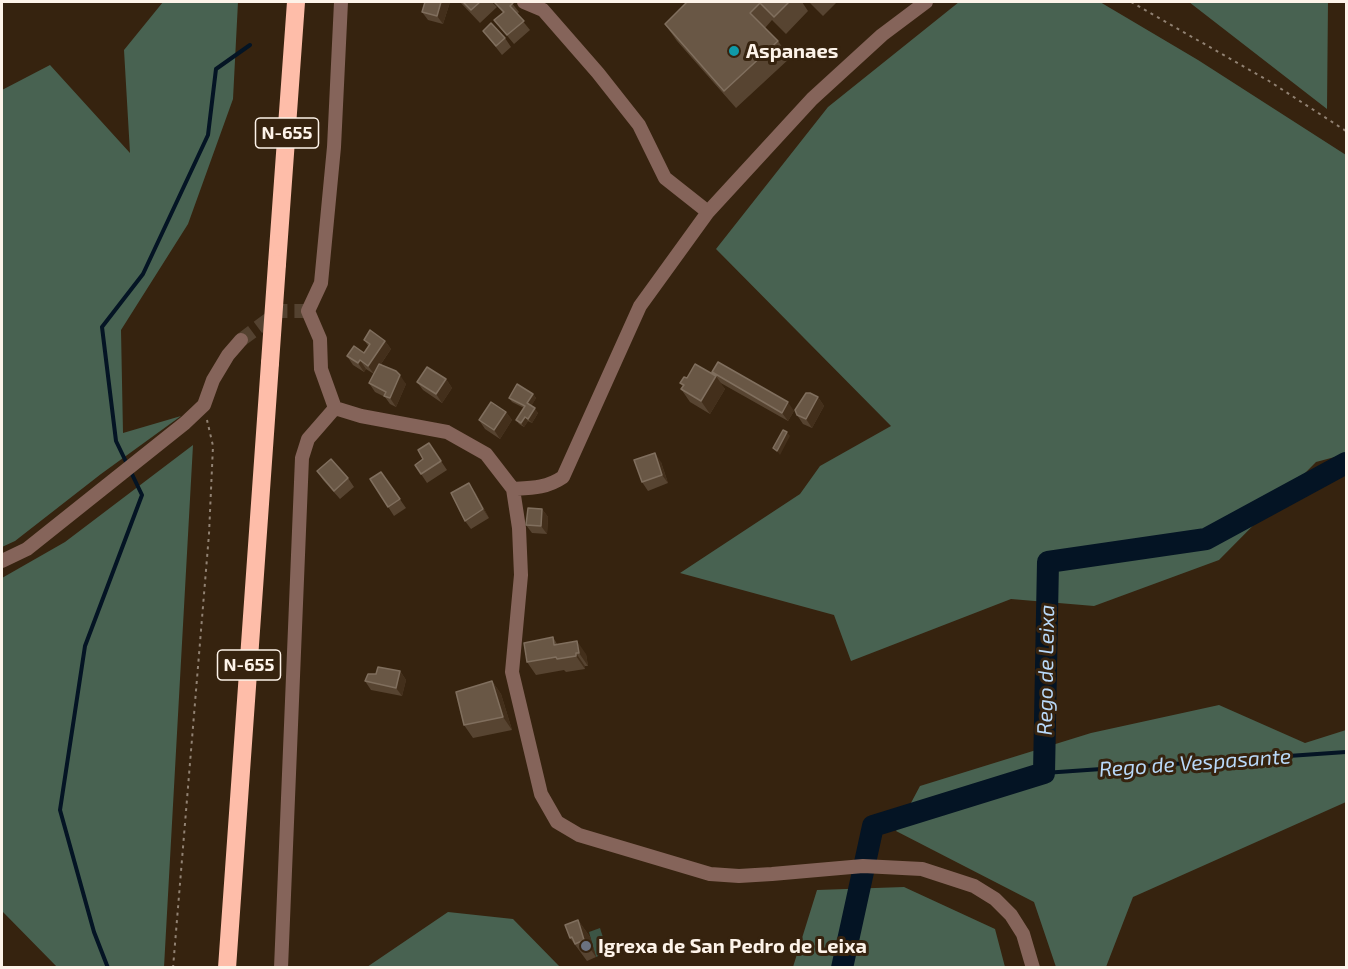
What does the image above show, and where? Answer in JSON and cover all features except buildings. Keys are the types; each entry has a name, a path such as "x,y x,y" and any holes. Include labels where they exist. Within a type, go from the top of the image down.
{"highway":[{"name":"N-655","path":"227,968 296,2"}],"street":[{"path":"335,408 321,369 320,339 308,311 321,283 334,147 341,2"},
{"path":"524,2 543,10 598,73 639,125 665,178 708,213"},
{"path":"513,489 539,488 563,477 640,306 708,213 812,99 882,35 926,2"},
{"path":"2,561 27,549 185,423 204,405 213,380 228,355 241,340"},
{"path":"335,408 361,416 447,432 486,454 513,489 519,528 521,575 512,672 541,794 557,822 579,835 710,874 739,876 863,866 922,869 974,886 995,899 1011,915 1023,934 1033,968"},
{"path":"281,968 302,458 308,439 335,408"}],"path":[{"path":"1131,2 1269,81 1347,131"},
{"path":"173,968 209,534 213,446 204,405"}],"green space":[{"path":"163,2 238,2 233,99 188,224 121,330 123,433 181,416 15,541 2,547 2,90 50,65 130,153 124,50"},
{"path":"959,2 1100,2 1198,60 1346,155 1346,454 1316,462 1219,560 1094,606 1011,599 851,661 834,615 680,573 800,494 820,466 891,426 716,249 828,107"},
{"path":"1189,2 1328,2 1327,109"},
{"path":"193,445 164,967 57,967 3,912 2,578 65,542"},
{"path":"1219,705 1305,743 1346,730 1346,802 1133,897 1106,967 1056,967 1034,902 896,831 920,786 1091,733"},
{"path":"904,887 995,929 1005,967 793,967 817,890"},
{"path":"448,912 513,919 560,967 367,967"},
{"path":"600,928 607,950 596,957 589,932"}],"waterway":[{"path":"108,968 94,932 60,810 85,646 142,495 116,441 102,327 143,274 208,135 216,69 250,45"},
{"name":"Rego de Leixa","path":"842,968 873,826 1044,773 1048,562 1206,539 1346,463"},
{"name":"Rego de Vespasante","path":"1044,773 1346,752"}],"tunnel":[{"path":"241,340 280,311 308,311"}],"place":[{"name":"Aspanaes","path":"734,51"},
{"name":"Igrexa de San Pedro de Leixa","path":"586,946"}]}
